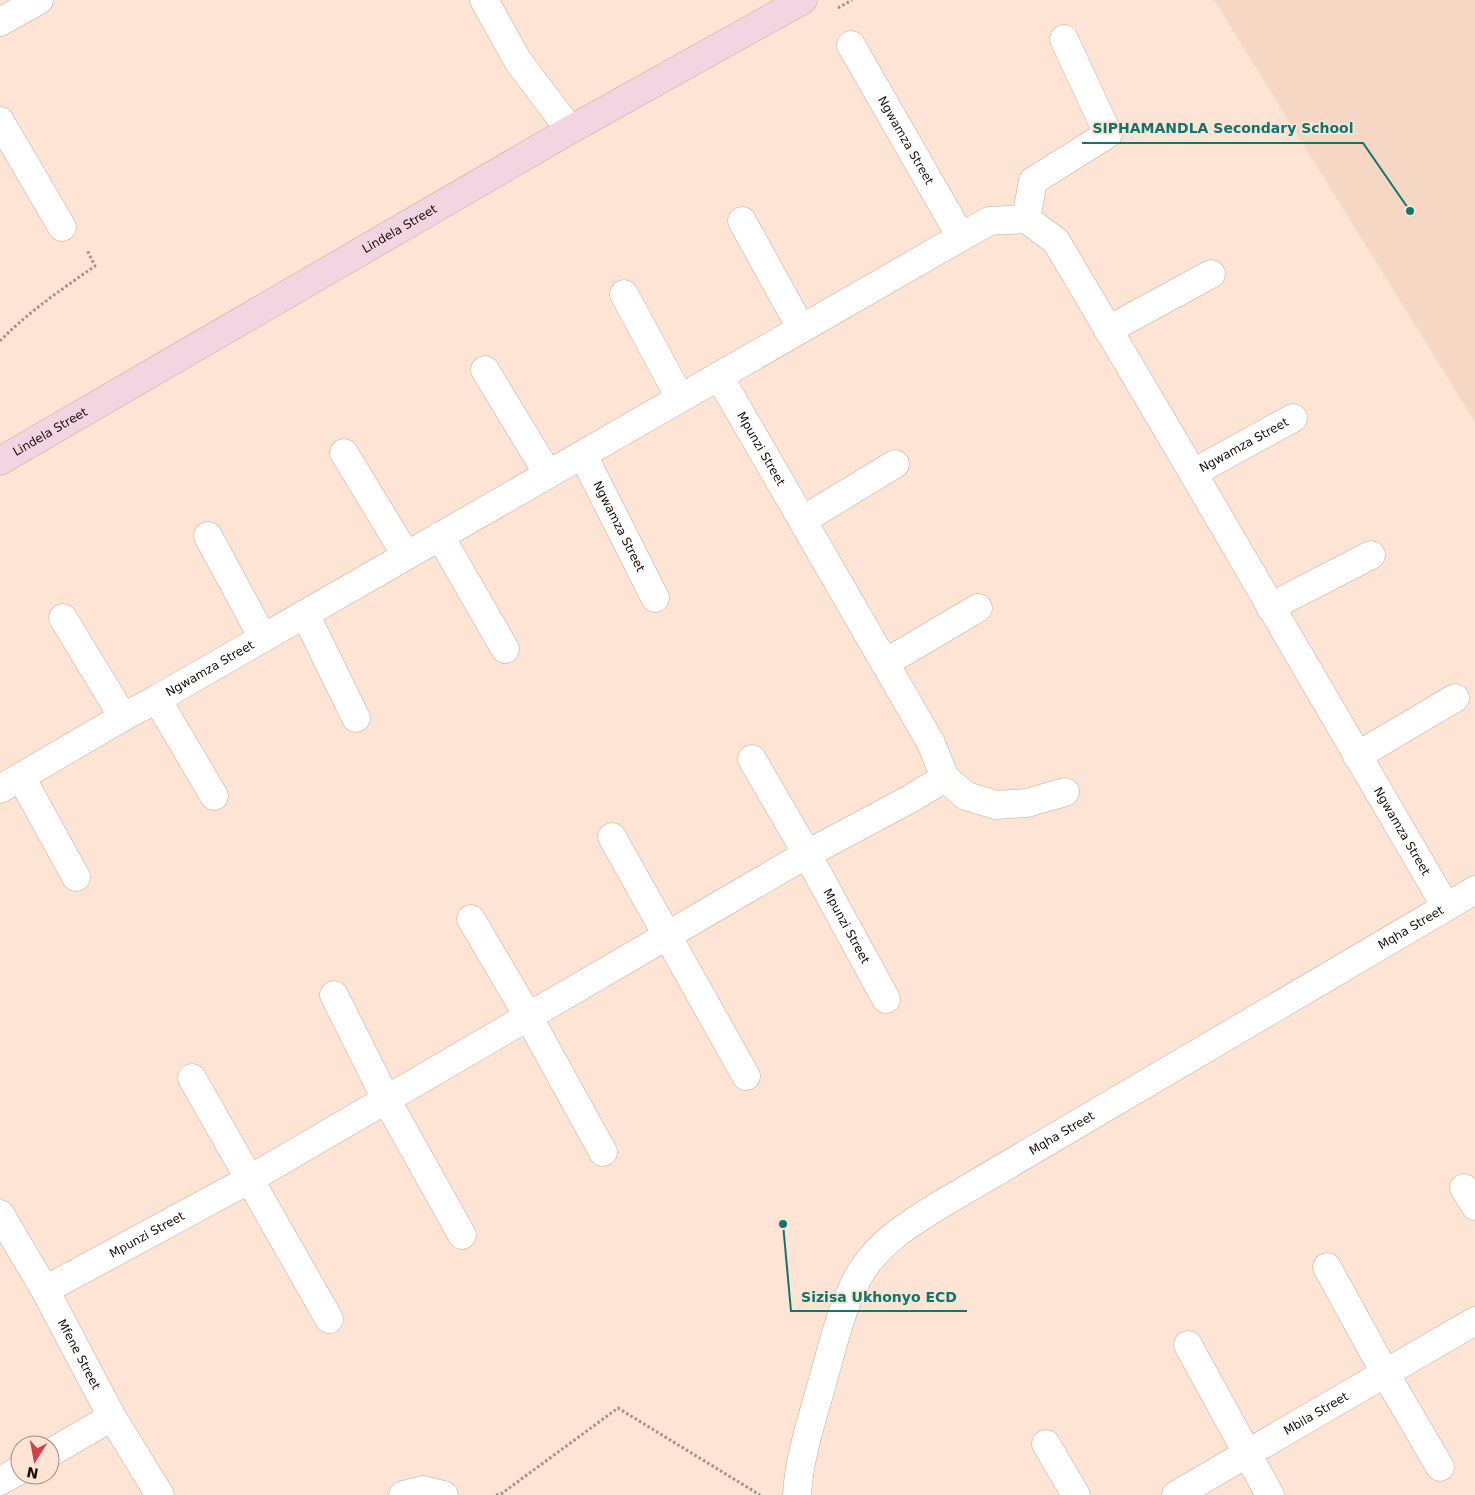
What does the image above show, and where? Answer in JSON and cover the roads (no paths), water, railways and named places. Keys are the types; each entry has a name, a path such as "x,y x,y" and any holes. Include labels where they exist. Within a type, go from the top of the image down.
{"street":[{"path":"0,22 39,0"},
{"path":"484,0 518,61 570,130"},
{"name":"Lindela Street","path":"0,462 570,130 803,0"},
{"path":"1026,219 1032,181 1108,134 1064,39"},
{"name":"Ngwamza Street","path":"851,45 961,237"},
{"path":"0,121 62,227"},
{"name":"Ngwamza Street","path":"76,877 10,783 989,221 1026,219 1056,242 1446,907"},
{"path":"742,221 802,328"},
{"path":"1108,330 1211,274"},
{"path":"624,294 680,398"},
{"path":"485,370 548,474"},
{"name":"Mpunzi Street","path":"719,376 931,743 945,778 966,796 996,805 1027,803 1064,792"},
{"name":"Ngwamza Street","path":"1193,473 1293,418"},
{"path":"344,453 406,555"},
{"name":"Ngwamza Street","path":"583,455 655,598"},
{"path":"803,520 895,464"},
{"name":"Ngwamza Street","path":"208,536 263,638"},
{"path":"440,536 505,649"},
{"path":"1270,607 1371,556"},
{"path":"885,663 978,608"},
{"path":"304,614 356,718"},
{"path":"62,618 123,717"},
{"path":"1357,756 1455,698"},
{"name":"Ngwamza Street","path":"157,700 214,796"},
{"name":"Mpunzi Street","path":"752,759 807,854 886,999"},
{"name":"Mpunzi Street","path":"45,1290 250,1179 807,854 910,799 945,778"},
{"path":"612,837 746,1076"},
{"name":"Mqha Street","path":"797,1495 809,1430 850,1292 865,1266 883,1244 904,1227 938,1206 1475,890"},
{"path":"471,919 528,1016 603,1152"},
{"path":"334,995 386,1099 462,1235"},
{"path":"192,1078 329,1319"},
{"name":"Mfene Street","path":"0,1214 45,1290 112,1417 160,1495"},
{"path":"1327,1267 1385,1373 1440,1467"},
{"name":"Mbila Street","path":"1176,1495 1475,1321"},
{"path":"1188,1345 1270,1495"},
{"path":"60,1447 112,1417"},
{"path":"1046,1444 1076,1495"},
{"path":"404,1495 422,1490 444,1495"}],"place":[{"name":"SIPHAMANDLA Secondary School","path":"1410,211"},
{"name":"Sizisa Ukhonyo ECD","path":"783,1224"}]}
